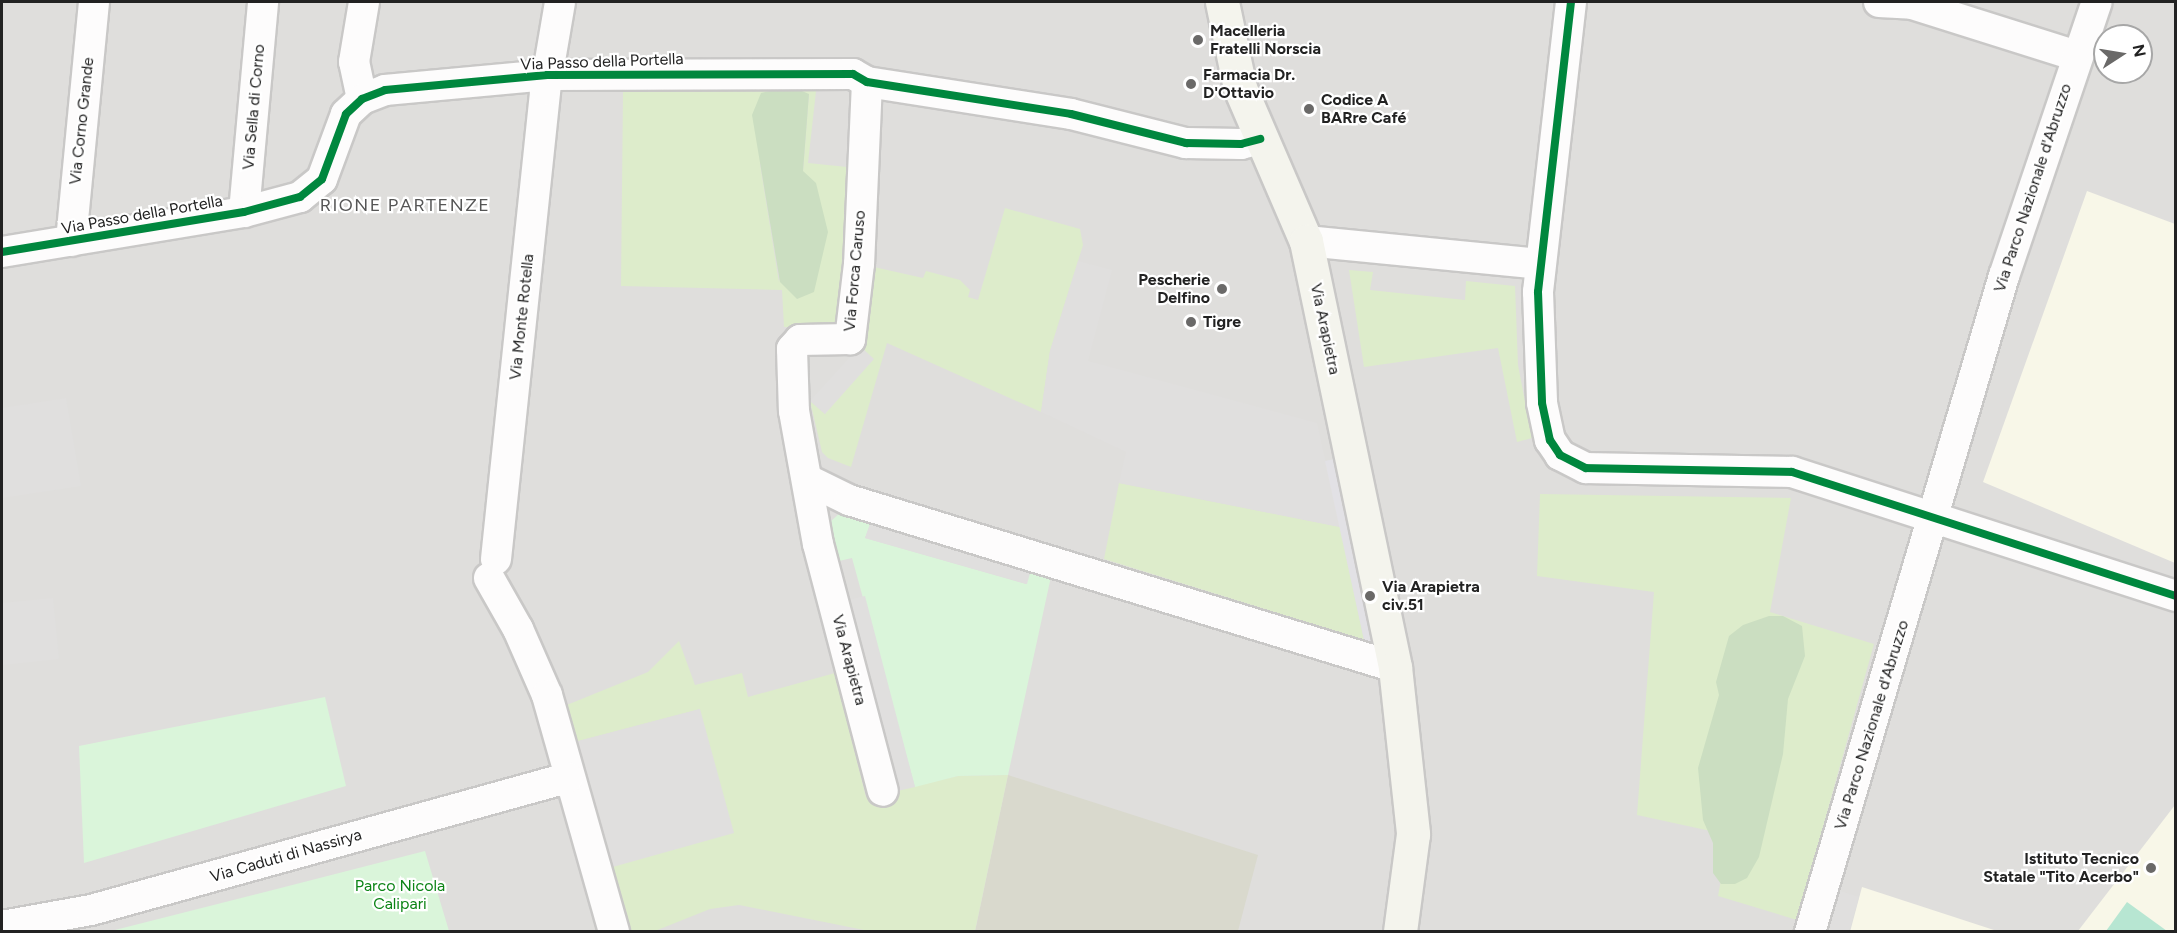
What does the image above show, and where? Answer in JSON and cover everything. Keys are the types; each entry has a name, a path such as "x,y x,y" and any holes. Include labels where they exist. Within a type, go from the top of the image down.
{"street":[{"name":"Via Corno Grande","path":"71,241 94,2"},
{"name":"Via Sella di Corno","path":"244,212 263,2"},
{"path":"362,99 354,62 364,2"},
{"name":"Via Monte Rotella","path":"560,2 547,75 493,569 547,695 568,778"},
{"name":"Via Arapietra","path":"1222,2 1240,88 1306,242 1395,667 1413,834 1400,932"},
{"path":"1879,2 1912,4 2077,56"},
{"name":"Via Parco Nazionale d'Abruzzo","path":"1810,932 2004,276 2097,2"},
{"path":"1570,3 1540,264 1542,403 1550,440 1567,460 1593,468 1792,472 2175,596"},
{"name":"Via Passo della Portella","path":"2,252 244,212 300,197 322,179 346,114 362,99 385,90 547,75 781,72 853,74 867,82 1071,114 1186,143 1241,144 1260,138"},
{"name":"Via Forca Caruso","path":"808,480 794,411 792,349 800,340 850,339 858,264 867,82"},
{"path":"1306,242 1540,264"},
{"path":"808,480 842,496 1395,667"},
{"name":"Via Arapietra","path":"808,480 817,528 883,791"},
{"path":"817,528 823,512 842,496"},
{"path":"568,778 614,932"},
{"name":"Via Caduti di Nassirya","path":"2,926 91,910 568,778"}],"shaded area":[{"path":"2,2 2175,2 2175,931 2,932"},
{"path":"2087,191 2175,224 2175,563 1983,482"},
{"path":"1078,261 1112,270 1088,361 1317,423 1340,527 1119,483 1126,452 1041,412 1050,351"},
{"path":"860,346 874,359 825,414 810,401"},
{"path":"66,398 81,486 2,498 2,408"},
{"path":"1345,457 1385,647 1364,640 1325,461"},
{"path":"872,519 1032,566 1027,584 865,538"},
{"path":"865,596 915,787 893,792 845,601"},
{"path":"53,598 59,659 2,665 2,603"},
{"path":"700,709 734,833 602,870 567,744"},
{"path":"1008,775 1258,855 1238,931 975,932"},
{"name":"Istituto Tecnico Statale \"Tito Acerbo\"","path":"2175,805 2175,931 2078,931"},
{"name":"Istituto Tecnico Statale \"Tito Acerbo\"","path":"1862,887 1997,931 1850,932"},
{"path":"1837,890 1859,897 1849,931 1825,932"}],"green space":[{"path":"817,82 808,163 857,168 845,330 784,327 782,290 621,286 623,91","holes":["809,94 803,171 779,282 760,164"]},
{"path":"790,86 809,94 803,171 816,183 828,232 814,292 797,299 780,282 752,115 761,93"},
{"path":"1005,208 1080,229 1083,245 1050,351 1041,412 887,343 851,467 828,458 822,452 810,401 825,414 860,346 867,340 856,338 865,265 923,278 926,271 960,280 970,290 968,297 978,300"},
{"path":"1349,270 1373,272 1370,290 1465,300 1466,281 1515,286 1518,365 1532,438 1517,442 1498,348 1364,367"},
{"path":"1119,483 1340,527 1364,640 1104,559"},
{"path":"1540,494 1791,498 1770,612 1874,644 1797,920 1718,896 1729,835 1637,815 1654,592 1537,576"},
{"path":"842,511 872,519 865,538 1026,584 1032,566 1052,572 1008,775 958,776 915,787 852,558 835,562 828,532 830,522"},
{"path":"1769,616 1783,616 1802,626 1805,656 1788,699 1783,754 1759,857 1747,878 1735,884 1721,884 1713,873 1713,843 1703,820 1698,768 1719,695 1716,682 1729,636 1743,625"},
{"path":"679,641 695,685 742,673 748,697 835,673 866,797 958,776 1008,775 975,931 869,931 739,905 710,909 655,931 629,931 609,868 700,709 567,744 557,709 648,672"},
{"path":"325,697 346,786 84,863 79,746"},
{"name":"Parco Nicola Calipari","path":"425,851 449,931 111,931 265,892"},
{"path":"2127,902 2167,931 2106,931"}],"cycle path":[{"path":"1571,2 1538,292 1542,403 1550,440 1560,455 1586,468 1792,472 2176,596"},
{"path":"2,252 244,212 300,197 322,179 346,114 362,99 385,90 547,75 853,74 867,82 1071,114 1186,143 1241,144 1260,139"}],"place":[{"name":"Macelleria Fratelli Norscia","path":"1198,40"},
{"name":"Farmacia Dr. D'Ottavio","path":"1191,84"},
{"name":"Codice A BARre Café","path":"1309,109"},
{"name":"Pescherie Delfino","path":"1222,289"},
{"name":"Tigre","path":"1191,322"},
{"name":"Via Arapietra civ.51","path":"1370,596"},
{"name":"Istituto Tecnico Statale \"Tito Acerbo\"","path":"2151,868"}],"district":[{"name":"RIONE PARTENZE","path":"405,205"}]}
